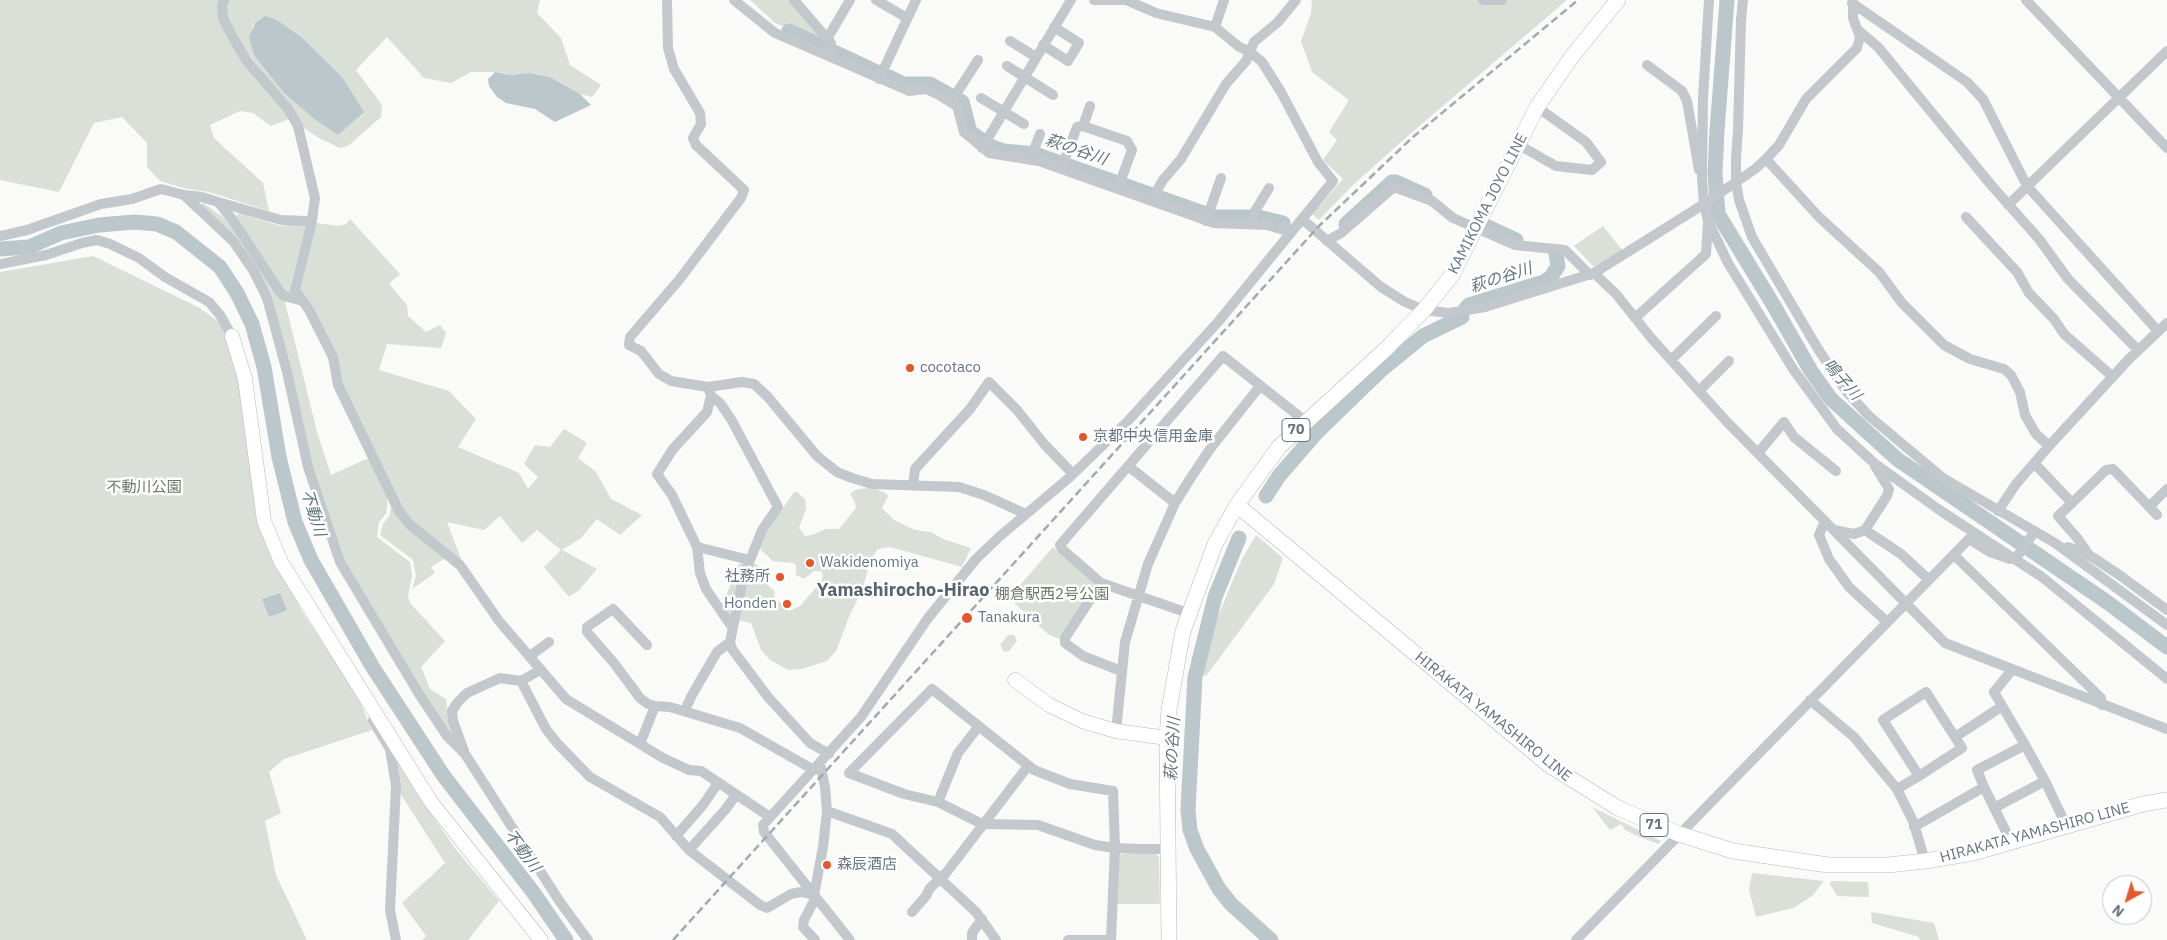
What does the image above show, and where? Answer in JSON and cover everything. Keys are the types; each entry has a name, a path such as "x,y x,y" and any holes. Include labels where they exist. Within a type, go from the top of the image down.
{"main road":[{"name":"KAMIKOMA JOYO LINE","path":"1169,940 1167,738 1176,664 1188,613 1215,544 1237,505 1279,447 1305,421 1386,349 1424,310 1452,275 1537,107 1573,55 1618,0"},
{"name":"HIRAKATA YAMASHIRO LINE","path":"1237,505 1549,765 1618,808 1679,834 1732,851 1828,865 1869,866 1925,861 1973,853 2143,804 2167,800"}],"street":[{"path":"224,0 222,6 223,18 246,60 289,110 298,126 315,198 312,220 296,284 298,296 333,357 338,385 400,511 409,524 460,565 500,621 566,699 663,758 689,770 701,771 770,817"},
{"path":"667,0 668,48 674,69 700,113 701,124 692,138 696,145 744,190 741,198 679,280 630,337 629,345 645,355 655,370 667,379 709,391 742,382 754,384 768,397 805,444 837,472 872,484 950,486 968,489 1026,514"},
{"path":"734,0 775,33 830,48 879,79 909,91 926,89 953,99 964,132 1002,156 1031,156 1063,165 1154,196 1225,225 1252,220 1291,232"},
{"path":"794,0 830,48"},
{"path":"830,48 850,0"},
{"path":"876,0 908,18"},
{"path":"879,79 916,0"},
{"path":"983,144 1071,0"},
{"path":"850,940 764,832 763,825 861,717 928,618 967,569 999,536 1073,474 1127,422 1218,322 1333,182 1318,162 1281,92 1262,62 1250,52 1238,46 1215,27 1156,13 1126,0 1094,0"},
{"path":"1215,27 1224,0"},
{"path":"1154,196 1163,180 1181,159 1212,105 1246,61 1254,42 1278,22 1296,0"},
{"path":"1482,0 1502,0"},
{"path":"1709,0 1703,98 1702,178 1708,221 1728,263 1793,369 1837,429 1874,463 1938,509 2017,557 2167,679"},
{"path":"1744,0 1741,20 1734,183 1752,237 1818,349 1846,391 1869,416 1943,478 2034,533 2089,555 2167,610"},
{"path":"2026,0 2167,148"},
{"path":"1302,219 1381,287 1405,302 1424,310 1448,313 1485,307 1592,274 1706,203 1755,169 1779,145 1806,99 1857,48 1860,41 1853,18 1853,1"},
{"path":"1853,1 1967,82 1982,99 2026,186 2158,331"},
{"path":"1043,45 1068,60 1079,42 1054,27"},
{"path":"1858,30 1878,47 2008,205 2039,239 2086,300 2138,350"},
{"path":"1010,41 1036,57"},
{"path":"2008,205 2167,51"},
{"path":"953,99 978,60"},
{"path":"1647,65 1682,91 1687,101 1697,165 1702,178"},
{"path":"1007,66 1053,95"},
{"path":"981,98 1024,124"},
{"path":"1082,126 1090,106"},
{"path":"1519,145 1556,166 1592,170 1601,162 1586,142 1537,107"},
{"path":"1063,165 1077,127 1082,126 1127,141 1132,150 1119,185"},
{"path":"1031,156 1040,134"},
{"path":"1766,158 1819,218 1879,272 1902,303 1944,345 1970,358 2004,369 2011,375 2020,392 2025,415 2036,434 2049,446"},
{"path":"1208,217 1221,178"},
{"path":"1252,220 1269,188"},
{"path":"1327,242 1341,233 1394,188 1432,201 1453,218 1515,245 1565,250 1616,294 1699,391 1945,643 2167,729"},
{"path":"0,236 27,230 101,204 132,199 161,189 184,196 218,202 281,220 312,220"},
{"path":"184,196 233,242 260,283 276,325 308,467 336,554 419,694 447,736 465,754 560,902 588,940"},
{"path":"218,202 241,232 280,292 284,296 303,302"},
{"path":"1966,217 2017,272 2029,293 2054,319 2064,334 2113,377"},
{"path":"1636,318 1706,254 1706,226 1708,221"},
{"path":"0,264 46,255 97,240 139,258 165,277 209,302 220,314 232,336 245,378 260,498 264,521 271,541 296,588 431,802 541,940"},
{"path":"1671,360 1716,316"},
{"path":"1998,511 2016,484 2049,446 2138,350 2167,323"},
{"path":"1188,613 1101,583 1062,549 1060,545 1223,356 1305,421"},
{"path":"1699,391 1729,361"},
{"path":"913,485 915,469 970,408 989,382 1017,410 1045,445 1073,474"},
{"path":"1116,731 1125,642 1148,564 1175,503 1210,449 1260,386"},
{"path":"709,391 707,412 672,449 657,474 672,495 697,547 700,573 706,589 732,627"},
{"path":"709,391 731,419 778,507 762,530 750,560 732,627 730,642 741,661 773,703 810,743 829,754"},
{"path":"1758,453 1784,422 1794,437 1836,471"},
{"path":"1834,530 1854,534 1865,530 1887,496 1889,489 1874,463"},
{"path":"2034,463 2072,503"},
{"path":"1128,466 1175,503"},
{"path":"2089,555 2058,516 2106,470 2113,469 2157,515"},
{"path":"2149,507 2167,489"},
{"path":"1825,521 1818,535 1829,559 1849,587 1887,622"},
{"path":"1865,530 1901,554 1928,579"},
{"path":"2017,557 2034,533"},
{"path":"1576,940 1969,538 2003,558 2017,557"},
{"path":"2055,543 2167,625"},
{"path":"697,547 750,560"},
{"path":"1954,555 2101,698 2102,705"},
{"path":"1101,583 1065,638 1065,643 1083,656 1122,670"},
{"path":"647,645 613,608 587,627 587,632 614,663 640,698 648,704 685,710 740,728 821,768 827,811 823,847 815,896 804,920 803,927 815,940"},
{"path":"530,656 549,642"},
{"path":"685,710 717,652 730,642"},
{"path":"465,754 453,720 452,710 457,703 468,693 500,678 506,677 521,681 540,670"},
{"path":"2012,670 1994,692 2001,708 2045,781 2067,827"},
{"path":"1015,680 1060,711 1082,721 1116,731 1167,738"},
{"path":"521,681 546,729 590,778 652,812 689,850 760,906 767,908 791,894 801,892 815,896"},
{"path":"1068,940 1111,940 1115,848 1113,790 1070,784 1028,766 932,689 849,773 904,794 938,802 982,824 1038,825 1095,845 1115,848 1169,849"},
{"path":"1897,789 1918,776 1962,748 1926,692 1883,720 1918,776"},
{"path":"1810,700 1854,737 1897,789 1914,827 1925,861"},
{"path":"640,744 655,706"},
{"path":"1955,737 2001,708"},
{"path":"374,713 373,721 390,749 396,786 390,910 396,940"},
{"path":"938,802 958,753 979,726"},
{"path":"2011,842 1977,770 2025,745"},
{"path":"912,912 940,877 946,873 1028,766"},
{"path":"1994,808 2045,781"},
{"path":"676,836 703,805 718,783"},
{"path":"1914,827 1984,787"},
{"path":"689,850 736,795"},
{"path":"827,811 892,834 940,877 982,919 996,940"},
{"path":"972,940 972,933 982,919"}],"green space":[{"path":"0,0 540,0 537,13 561,38 570,65 601,85 592,97 580,94 550,77 529,73 509,75 495,72 471,72 451,83 424,78 387,37 356,70 382,105 381,117 348,146 340,148 304,128 290,104 278,92 250,56 246,65 283,108 289,119 271,126 253,113 240,111 210,125 214,138 263,183 269,211 209,192 187,189 160,181 147,167 147,143 122,117 94,123 59,192 0,180","holes":["261,18 277,20 300,36 317,55 313,118 285,94 252,27"]},
{"path":"750,0 792,0 819,35 817,40 775,23"},
{"path":"1312,0 1567,0 1410,134 1352,186 1319,220 1312,214 1343,179 1323,160 1337,140 1329,132 1349,100 1312,72 1301,41 1311,13"},
{"path":"202,202 227,220 284,298 317,432 331,475 371,457 388,497 386,514 379,522 377,537 410,562 412,576 408,596 410,603 445,641 421,667 430,689 446,699 448,714 459,742 451,734 423,692 343,560 312,466 291,371 271,297 202,207"},
{"path":"239,213 280,226 302,224 305,227 291,284 294,296 285,294 236,216"},
{"path":"350,219 400,274 389,284 407,305 408,316 426,332 440,325 446,333 441,348 387,344 379,370 449,391 476,419 458,447 519,473 528,489 538,477 524,464 535,445 550,447 564,429 587,443 578,458 596,472 611,499 642,515 620,535 597,519 581,538 562,550 597,569 579,590 569,597 544,567 561,550 537,530 522,543 500,516 484,530 447,522 463,564 410,522 369,444 298,284 313,225 317,223 339,226 346,224"},
{"path":"1603,226 1623,251 1594,267 1574,246"},
{"name":"不動川公園","path":"93,256 200,308 220,323 226,333 237,362 267,543 301,610 357,695 372,730 284,759 269,772 281,813 265,821 276,875 307,940 0,940 0,272"},
{"path":"872,487 887,494 888,497 882,508 894,520 915,530 931,532 943,539 971,548 962,567 890,547 878,549 870,560 863,588 836,651 827,661 802,669 788,670 770,660 761,650 751,623 729,618 721,609 738,565 741,563 756,564 771,575 766,583 775,592 774,597 789,611 800,606 821,582 823,576 821,571 814,571 804,579 796,575 796,565 773,561 760,549 762,539 794,492 797,492 805,499 806,509 799,528 805,536 826,529 839,529 856,508 850,494 855,490"},
{"path":"392,501 447,557 431,567 435,573 412,589 416,576 413,560 380,535 383,524 390,515"},
{"path":"1256,535 1283,558 1274,584 1206,676 1199,674 1215,623 1242,559"},
{"name":"棚倉駅西2号公園","path":"1053,547 1093,580 1093,587 1059,639 1048,634 1009,598"},
{"path":"1008,635 1014,635 1017,641 1009,651 1004,652 1000,645"},
{"path":"395,756 417,794 454,847 499,901 468,940 422,940 426,936 402,903 445,863 400,793"},
{"path":"1592,807 1661,841 1658,844 1635,835 1625,830 1621,824 1610,830"},
{"path":"1155,853 1159,857 1160,904 1116,904 1117,858 1121,854"},
{"path":"1752,873 1824,881 1812,896 1793,908 1756,917 1749,890"},
{"path":"1831,881 1868,882 1869,897 1837,896 1830,884"},
{"path":"1871,912 1934,923 1939,940 1920,940 1919,937 1872,923"}],"shaded area":[{"path":"265,16 277,20 300,36 342,77 364,112 338,135 313,118 285,94 254,55 249,37 256,22"},
{"path":"495,72 509,75 529,73 550,77 580,94 591,105 555,122 535,109 506,103 497,97 489,86 488,79"},
{"path":"280,593 287,610 269,617 262,599"}],"waterway":[{"name":"鳴子川","path":"1727,0 1715,173 1718,214 1811,371 1831,399 1897,459 2107,602 2167,647"},
{"name":"萩の谷川","path":"789,31 877,72"},
{"name":"萩の谷川","path":"889,77 903,84 930,84 962,102 970,132 992,147 1004,151 1035,154 1215,217 1258,217 1283,223"},
{"name":"萩の谷川","path":"1346,224 1392,182 1425,195"},
{"name":"不動川","path":"0,249 29,247 61,233 99,225 135,222 157,224 176,232 220,267 237,293 252,324 264,367 279,457 295,522 311,560 372,666 443,775 533,892 566,940"},
{"name":"萩の谷川","path":"1488,227 1516,240"},
{"name":"萩の谷川","path":"1466,308 1469,305 1544,282 1551,277 1558,266 1556,254"},
{"name":"萩の谷川","path":"1266,496 1279,476 1317,432 1380,371 1423,336 1462,317"},
{"name":"萩の谷川","path":"1239,538 1215,597 1195,677 1188,810 1190,830 1197,849 1219,889 1231,904 1271,940"}],"railway":[{"path":"673,940 1319,226 1413,137 1578,0"}],"place":[{"name":"cocotaco","path":"910,368"},
{"name":"京都中央信用金庫","path":"1083,437"},
{"name":"Wakidenomiya","path":"810,563"},
{"name":"社務所","path":"780,577"},
{"name":"Honden","path":"787,604"},
{"name":"Tanakura","path":"967,618"},
{"name":"森辰酒店","path":"827,865"}],"district":[{"name":"Yamashirocho-Hirao","path":"903,591"}]}
